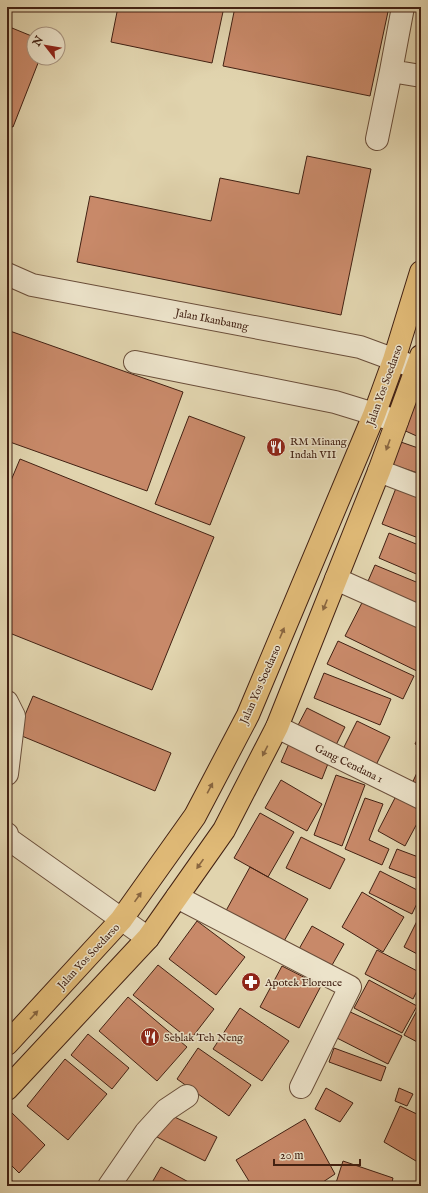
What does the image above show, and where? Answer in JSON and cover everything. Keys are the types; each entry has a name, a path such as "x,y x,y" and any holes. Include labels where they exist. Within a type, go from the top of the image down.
{"highway":[{"name":"Jalan Yos Soedarso","path":"7,1044 121,920 195,816 248,715 374,415 394,360 421,272"},
{"path":"7,1089 148,938 224,830 277,728 379,471 419,362"}],"street":[{"path":"377,139 392,71 402,7"},
{"path":"392,71 421,76"},
{"name":"Jalan Ikanbaung","path":"7,274 32,285 360,347 394,360 419,362"},
{"path":"135,362 335,402 397,421"},
{"path":"379,471 421,488"},
{"path":"336,579 421,617"},
{"path":"7,702 14,716 7,774"},
{"name":"Gang Cendana 1","path":"277,728 421,798"},
{"path":"7,834 7,838 148,938"},
{"path":"177,897 350,987 301,1087"},
{"path":"109,1186 146,1132 166,1110 187,1096"}],"building":[{"path":"118,7 224,7 212,63 111,42"},
{"path":"235,7 389,7 370,96 223,66"},
{"path":"12,28 26,34 26,66 37,66 13,127 7,125 7,42"},
{"path":"307,156 371,169 341,315 77,262 90,196 211,221 220,178 299,194"},
{"path":"7,330 183,392 147,491 7,441"},
{"path":"414,396 421,399 421,438 399,428"},
{"path":"189,416 245,437 210,525 155,504"},
{"path":"395,440 421,449 421,474 387,463"},
{"path":"20,459 214,537 152,690 7,632 7,490"},
{"path":"396,488 421,497 421,539 382,524"},
{"path":"389,533 421,546 421,576 379,558"},
{"path":"375,565 421,584 421,611 365,588"},
{"path":"367,593 421,620 421,673 345,636"},
{"path":"338,641 414,676 403,699 327,664"},
{"path":"324,673 391,699 380,725 314,698"},
{"path":"33,696 171,753 155,791 17,734"},
{"path":"307,708 345,727 333,751 295,731"},
{"path":"357,721 390,737 373,771 340,755"},
{"path":"421,732 421,747 415,744"},
{"path":"291,739 331,756 322,779 281,762"},
{"path":"421,764 421,796 409,790"},
{"path":"336,775 365,785 342,846 314,835"},
{"path":"281,780 322,804 307,831 265,808"},
{"path":"396,796 421,809 421,816 405,846 378,831"},
{"path":"365,798 383,804 369,840 389,849 382,865 345,849"},
{"path":"260,813 294,832 268,877 234,858"},
{"path":"301,837 345,859 330,889 286,868"},
{"path":"397,849 421,858 421,880 389,868"},
{"path":"250,867 308,899 279,950 222,918"},
{"path":"380,871 421,892 412,914 369,893"},
{"path":"362,892 404,917 383,952 342,927"},
{"path":"421,913 421,956 404,947"},
{"path":"197,921 245,957 216,995 169,959"},
{"path":"312,926 344,944 327,974 295,956"},
{"path":"377,950 421,973 421,983 413,999 365,974"},
{"path":"158,965 214,1009 190,1040 133,995"},
{"path":"282,966 321,986 299,1028 260,1007"},
{"path":"369,980 417,1006 402,1033 354,1008"},
{"path":"128,997 187,1047 157,1081 99,1031"},
{"path":"421,1003 421,1044 404,1035"},
{"path":"240,1008 289,1041 262,1081 213,1049"},
{"path":"346,1010 402,1036 388,1064 333,1036"},
{"path":"88,1034 129,1068 112,1089 71,1055"},
{"path":"198,1048 251,1085 229,1116 177,1079"},
{"path":"334,1048 386,1067 381,1081 329,1062"},
{"path":"65,1059 107,1094 68,1140 27,1106"},
{"path":"326,1088 353,1103 340,1122 315,1109"},
{"path":"399,1088 413,1094 407,1106 395,1101"},
{"path":"400,1106 421,1116 421,1164 384,1142"},
{"path":"11,1112 45,1145 19,1173 7,1161 7,1116"},
{"path":"166,1113 217,1137 205,1161 155,1136"},
{"path":"305,1119 335,1174 317,1186 252,1186 236,1160"},
{"path":"343,1161 393,1178 391,1186 335,1186"},
{"path":"161,1167 194,1185 194,1186 150,1186"},
{"path":"7,1177 19,1186 7,1186"}],"place":[{"name":"RM Minang Indah VII","path":"276,447"},
{"name":"Apotek Florence","path":"251,982"},
{"name":"Seblak Teh Neng","path":"150,1037"}]}
